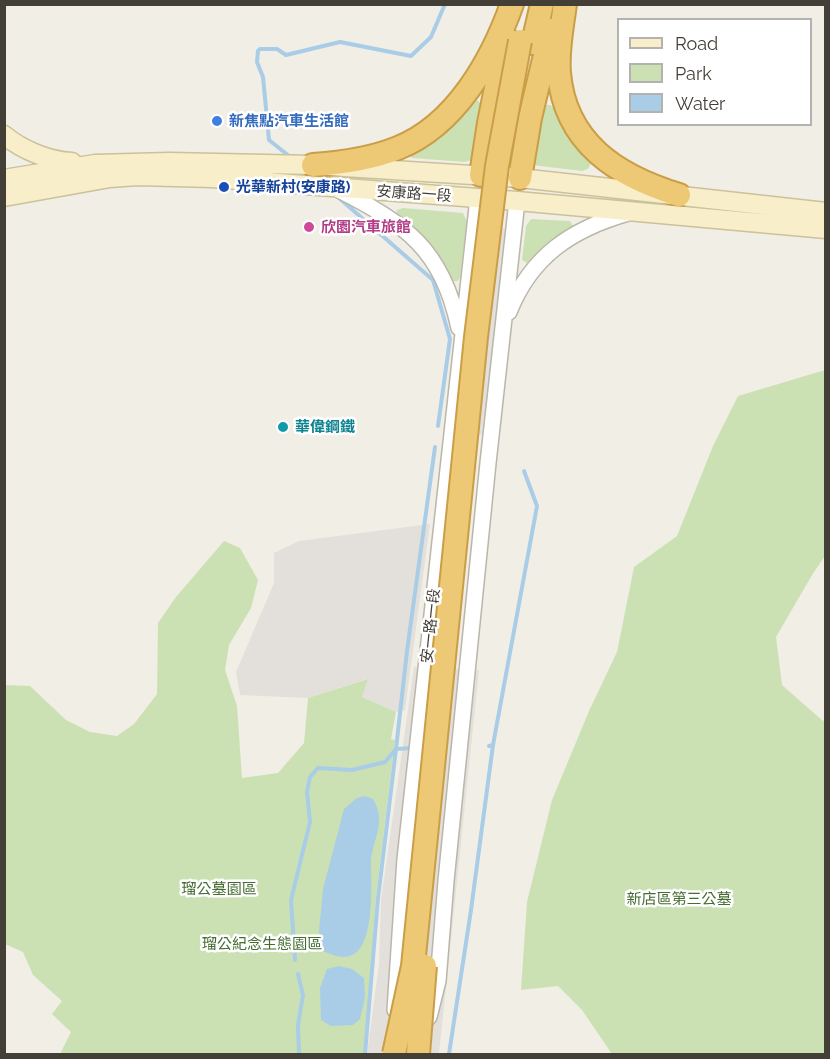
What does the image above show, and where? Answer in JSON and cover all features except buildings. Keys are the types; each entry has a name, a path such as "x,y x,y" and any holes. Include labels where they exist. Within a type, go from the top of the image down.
{"highway":[{"path":"313,165 343,163 374,157 401,147 433,127 451,111 473,81 496,43 513,4"},
{"path":"481,175 513,4"},
{"path":"419,1054 425,968 488,354 511,154 527,42 529,4"},
{"path":"394,1054 413,966 476,337 495,177 504,124 527,42 542,4"},
{"path":"520,178 530,118 557,4"},
{"path":"565,4 559,72 562,94 576,128 585,141 615,168 654,188 679,195"}],"main road":[{"path":"4,135 45,157 66,162 95,164"},
{"name":"安康路一段","path":"4,179 95,164 169,162 313,165 520,178 825,212"},
{"path":"478,198 481,175"},
{"name":"安康路一段","path":"4,197 79,182 137,176 212,178 517,201 825,229"},
{"path":"517,201 520,178"}],"street":[{"path":"334,188 375,208 427,252 441,272 450,293 462,341"},
{"name":"安一路一段","path":"394,1054 405,859 478,198"},
{"path":"419,1054 438,981 490,442 517,201"},
{"path":"503,326 523,282 536,265 554,248 600,221 633,212"},
{"path":"452,437 490,442"}],"shaded area":[{"path":"481,227 511,229 487,436 458,432"},
{"path":"430,524 405,710 396,712 362,697 367,679 308,698 240,695 236,672 274,583 274,553 299,541"},
{"path":"414,667 479,670 439,1054 367,1054 379,964 381,900"}],"green space":[{"path":"476,99 482,104 474,159 465,162 410,156 410,153"},
{"path":"544,105 555,108 566,131 589,157 591,163 588,169 582,171 532,165 536,125"},
{"path":"403,208 463,213 467,222 458,281 451,281 434,249 396,213 397,210"},
{"path":"531,219 570,221 573,226 544,247 527,263 522,260 526,226"},
{"name":"新店區第三公墓","path":"825,370 825,556 776,637 782,685 823,721 825,719 825,1054 612,1054 582,1010 558,986 521,990 527,902 552,800 589,711 617,652 634,567 677,536 713,446 738,396"},
{"path":"224,541 240,548 258,580 251,608 229,645 225,670 237,706 242,778 278,773 304,743 308,698 368,679 362,697 396,712 391,739 395,740 376,897 364,1054 60,1054 71,1032 52,1014 62,1001 33,975 23,952 5,944 5,685 30,686 66,720 90,732 117,736 134,724 157,694 158,623 176,597"}],"water":[{"path":"365,796 373,799 379,815 371,861 369,925 361,947 354,954 346,957 338,956 323,951 319,931 323,889 344,809 357,798"},
{"path":"339,966 352,969 364,978 365,997 360,1019 353,1025 331,1026 321,1020 320,988 327,969"}],"waterway":[{"path":"289,156 269,140 263,77 257,62 260,49 277,49 286,55 340,42 411,56 431,37 445,4"},
{"path":"339,198 433,280 450,339 438,426"},
{"path":"295,960 291,900 310,822 307,792 310,777 318,768 352,770 385,762 396,749 435,447"},
{"path":"489,746 493,745 537,506 524,471"},
{"path":"449,1054 493,745"},
{"path":"365,1054 378,898 396,749 412,748"},
{"path":"298,974 303,995 298,1025 299,1054"}],"place":[{"name":"新焦點汽車生活館","path":"217,121"},
{"name":"光華新村(安康路)","path":"224,187"},
{"name":"欣園汽車旅館","path":"309,227"},
{"name":"華偉鋼鐵","path":"283,427"}],"park label":[{"name":"瑠公墓園區","path":"219,889"},
{"name":"瑠公紀念生態園區","path":"262,944"}]}
